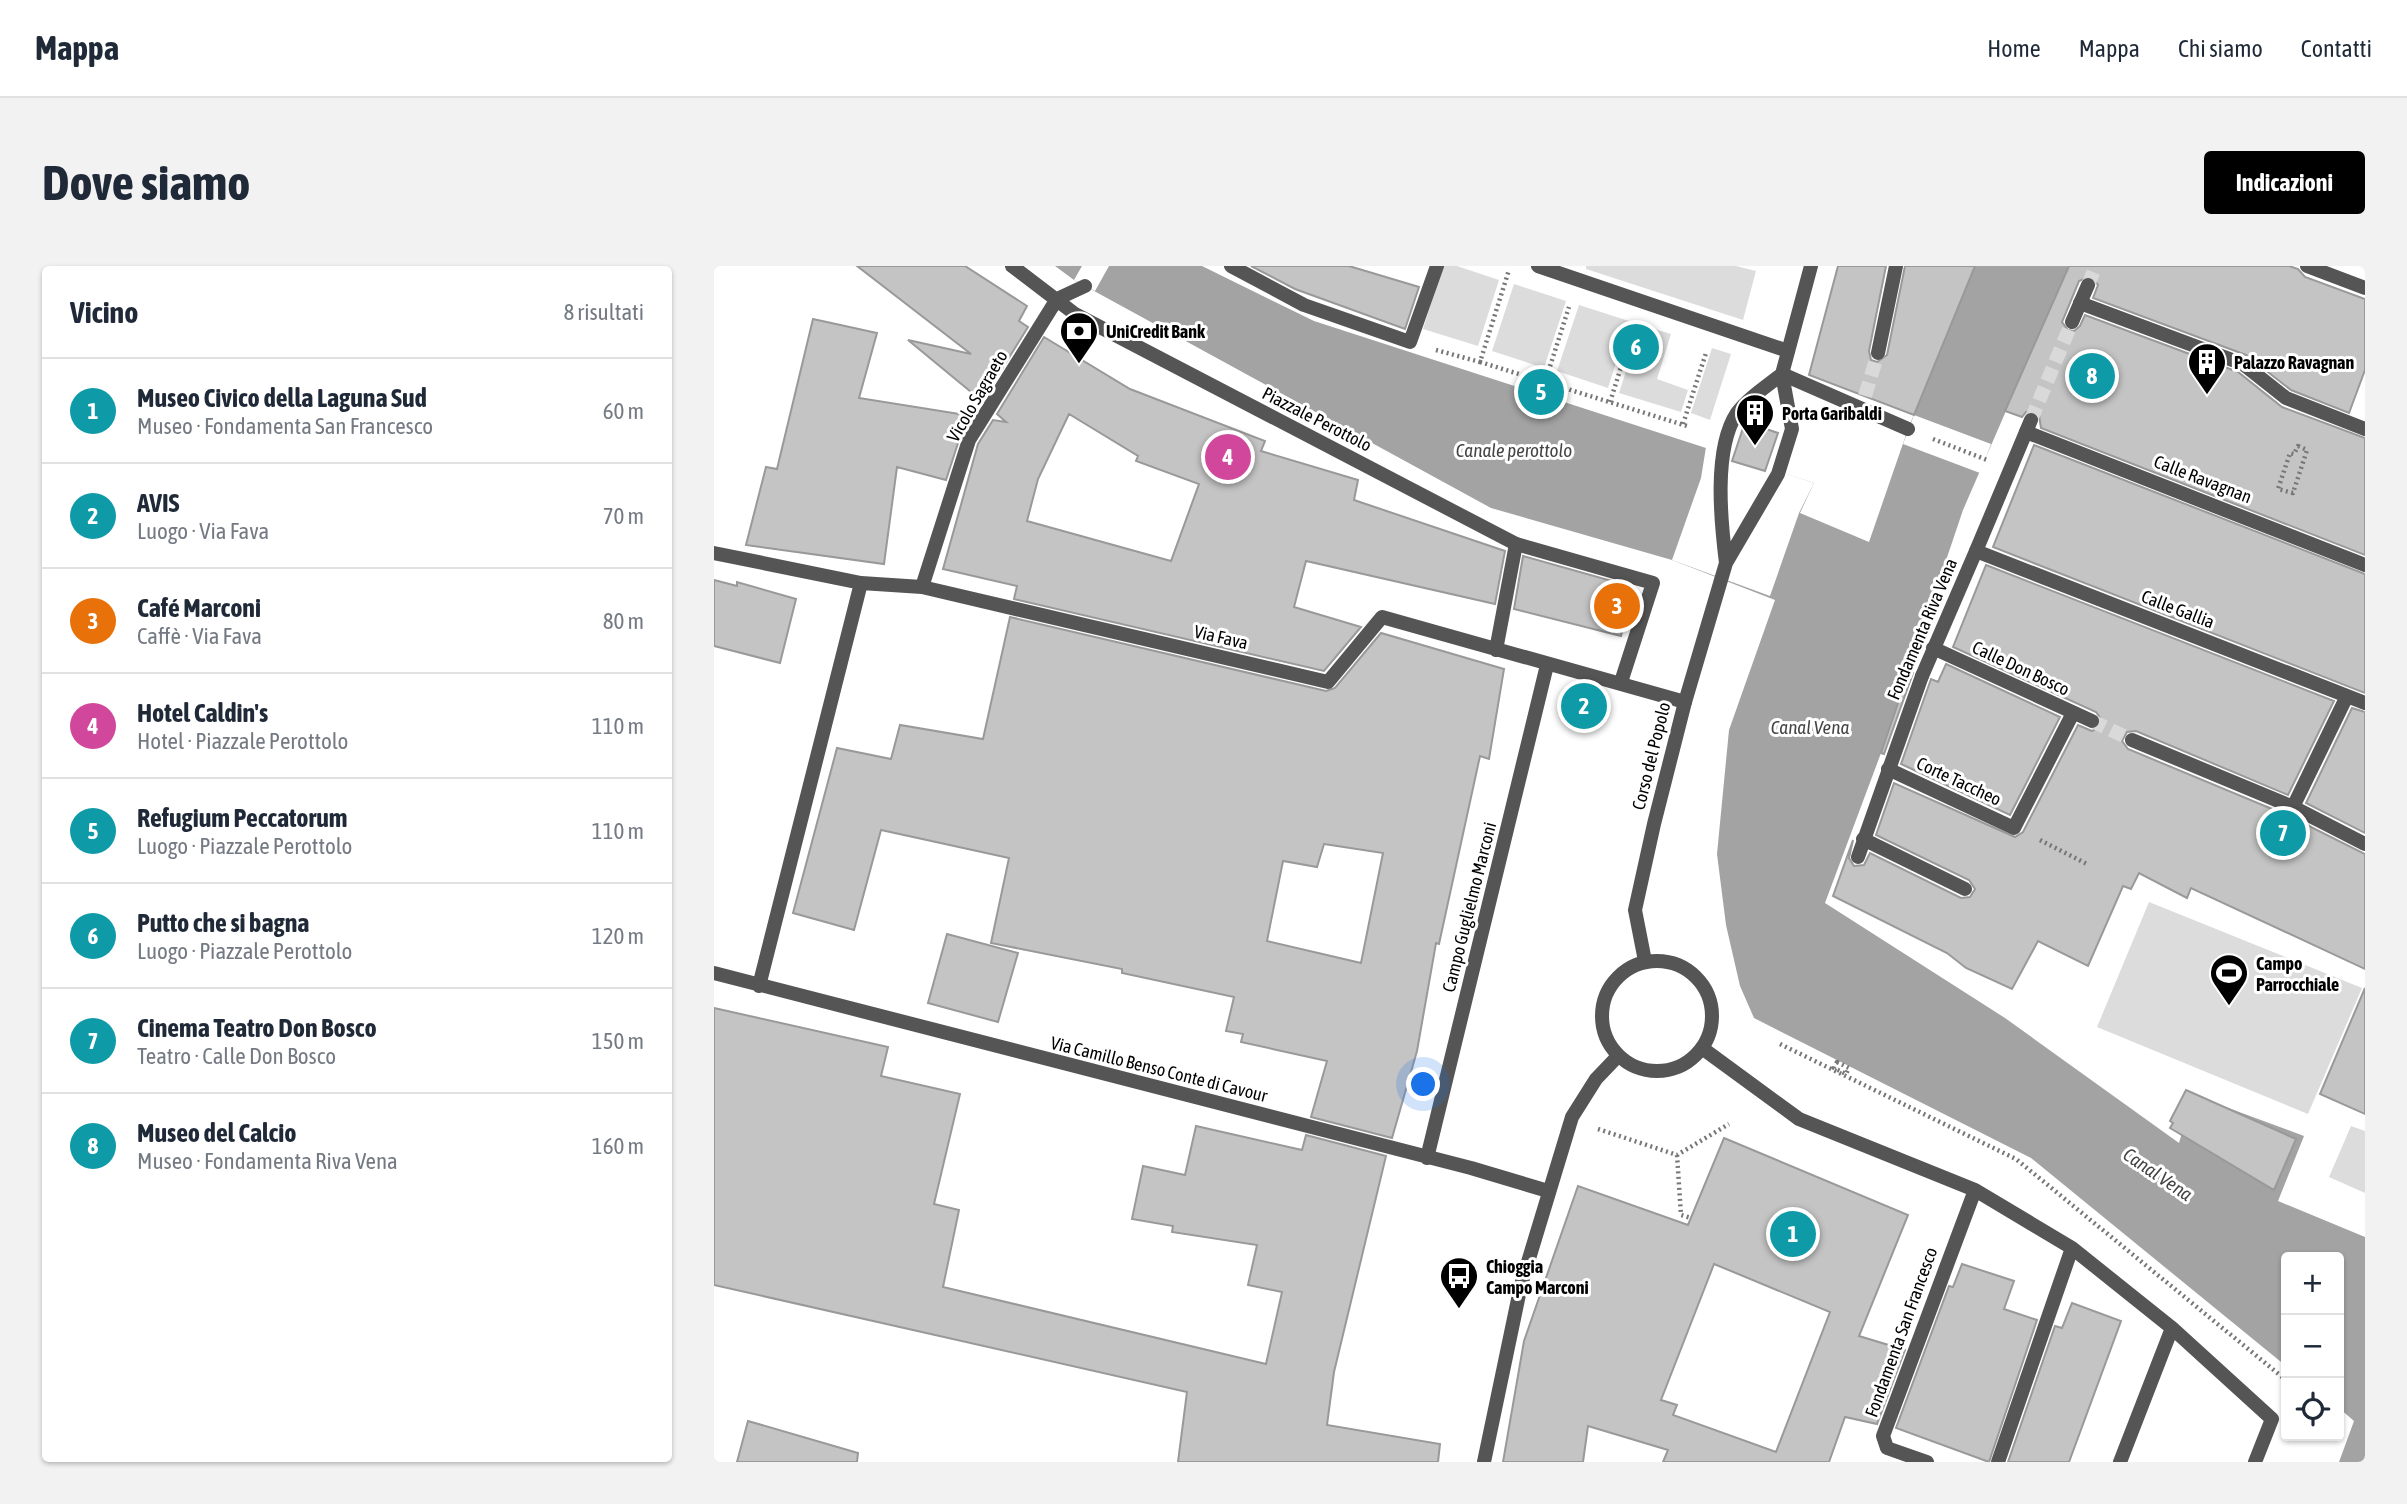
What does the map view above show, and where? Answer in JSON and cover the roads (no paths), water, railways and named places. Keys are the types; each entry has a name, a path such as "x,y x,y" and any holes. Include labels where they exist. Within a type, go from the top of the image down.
{"street":[{"name":"Piazzale Perottolo","path":"1012,266 1074,314 1516,544 1653,583 1621,682"},
{"path":"1231,266 1304,305 1410,342 1437,266"},
{"path":"1538,266 1788,351"},
{"name":"Corso del Popolo","path":"1645,961 1635,910 1685,702 1726,563 1778,474 1792,429 1782,374 1811,266"},
{"path":"1878,353 1896,266"},
{"path":"2308,266 2365,288"},
{"path":"2072,322 2088,285"},
{"path":"1057,299 1085,286"},
{"name":"Vicolo Sagraeto","path":"922,587 969,440 1057,299"},
{"path":"2080,303 2243,364 2286,398 2365,429"},
{"path":"1782,374 1863,402 1908,429"},
{"name":"Corso del Popolo","path":"1726,563 1719,504 1731,430 1737,414 1782,374"},
{"name":"Fondamenta Riva Vena","path":"1858,856 1933,648 2028,426"},
{"name":"Calle Ravagnan","path":"2028,426 2365,565"},
{"path":"1496,650 1516,544"},
{"name":"Calle Gallia","path":"1976,551 2365,703"},
{"name":"Via Fava","path":"714,553 861,583 922,587 1328,682 1382,617 1685,702"},
{"path":"759,986 861,583"},
{"name":"Calle Don Bosco","path":"1933,648 2092,721"},
{"name":"Campo Guglielmo Marconi","path":"1427,1158 1548,665"},
{"path":"2292,807 2347,696"},
{"name":"Corte Taccheo","path":"1888,769 2014,828 2073,713"},
{"path":"2132,740 2292,807 2365,844"},
{"path":"1863,839 1965,889"},
{"path":"1664,960 1683,967 1698,977 1708,994 1713,1012 1711,1031 1702,1048 1691,1059 1662,1071 1631,1065 1618,1056 1608,1042 1602,1026 1601,1009 1606,992 1616,978 1629,967 1645,961 1664,960"},
{"name":"Via Camillo Benso Conte di Cavour","path":"714,973 1548,1191"},
{"path":"1702,1048 1799,1119 1975,1190 2072,1248 2172,1328 2272,1419 2255,1462"},
{"path":"1484,1462 1521,1285 1572,1117 1596,1079 1618,1056"},
{"name":"Fondamenta San Francesco","path":"1927,1462 1887,1448 1883,1436 1975,1190"},
{"path":"1998,1462 2072,1248"},
{"path":"2120,1462 2172,1328"}],"water":[{"name":"Canal Vena","path":"1055,266 1202,266 1314,321 1814,483 1800,513 1869,542 1908,429 1975,266 2069,266 1963,510 1881,753 1825,903 2005,1018 2179,1143 2193,1095 2304,1136 2278,1201 2365,1237 2365,1462 2339,1462 2354,1421 2344,1412 2344,1252 2281,1252 2281,1362 2031,1158 1754,1018 1740,986 1726,925 1717,854 1729,730 1775,600 1672,560 1491,508 1074,280"}],"tunnel":[{"path":"2088,285 2096,266"},
{"path":"2031,420 2072,322"},
{"path":"1865,396 1878,353"},
{"path":"2092,721 2132,740"}],"place":[{"name":"Putto che si bagna","path":"1636,347"},
{"name":"UniCredit Bank","path":"1079,365"},
{"name":"Museo del Calcio","path":"2092,376"},
{"name":"Refugium Peccatorum","path":"1541,392"},
{"name":"Palazzo Ravagnan","path":"2207,396"},
{"name":"Porta Garibaldi","path":"1755,447"},
{"name":"Hotel Caldin's","path":"1228,457"},
{"name":"Café Marconi","path":"1617,606"},
{"name":"AVIS","path":"1584,706"},
{"name":"Cinema Teatro Don Bosco","path":"2283,833"},
{"name":"Campo Parrocchiale","path":"2229,1007"},
{"name":"Museo Civico della Laguna Sud","path":"1793,1234"},
{"name":"Chioggia Campo Marconi","path":"1459,1310"}],"water label":[{"name":"Canale perottolo","path":"1514,450"}]}
